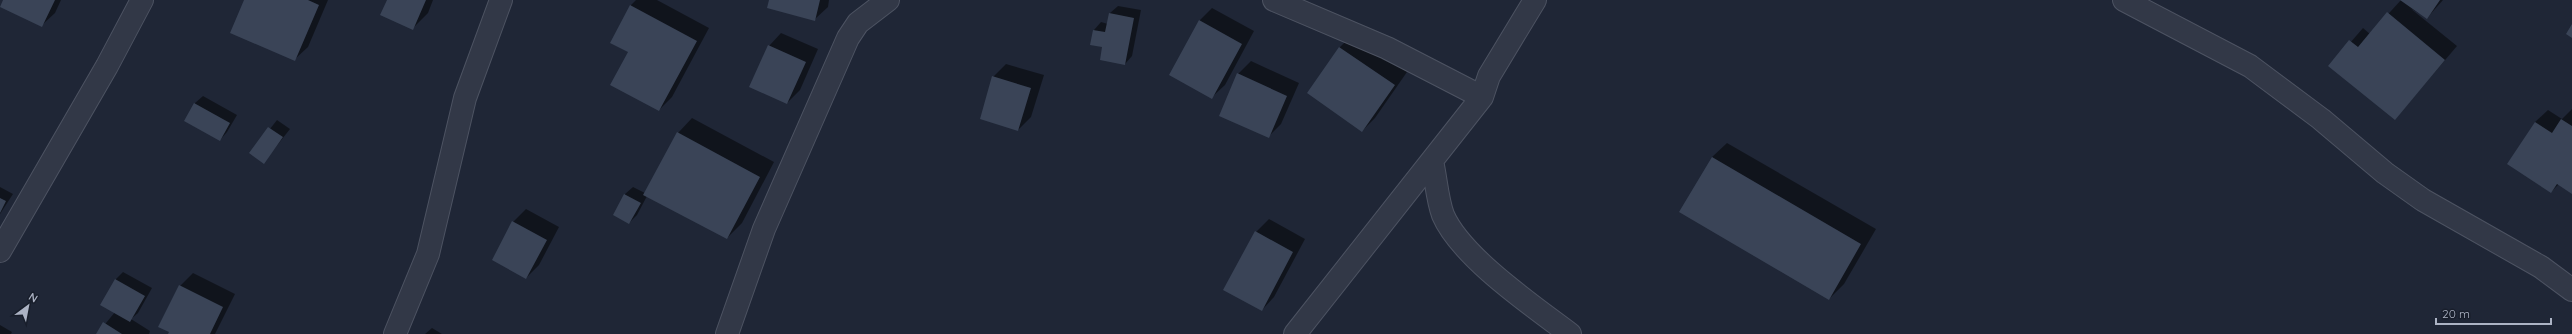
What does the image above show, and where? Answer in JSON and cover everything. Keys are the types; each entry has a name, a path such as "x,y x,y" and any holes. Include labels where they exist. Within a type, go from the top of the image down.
{"street":[{"path":"0,251 142,0"},
{"path":"395,334 428,254 465,98 501,0"},
{"path":"727,334 764,229 848,38 858,23 888,0"},
{"path":"1274,0 1387,48 1482,97"},
{"path":"1295,334 1482,97 1489,76 1535,0"},
{"path":"2124,0 2250,66 2321,119 2385,173 2423,200 2542,267 2572,290"},
{"path":"1432,160 1443,214 1458,237 1481,264 1570,334"}],"building":[{"path":"3,0 55,0 42,27 0,7"},
{"path":"244,0 308,0 319,5 295,61 230,33"},
{"path":"387,0 426,0 413,30 380,15"},
{"path":"769,0 820,0 815,21 767,8"},
{"path":"2400,0 2440,0 2427,19"},
{"path":"630,5 697,41 659,111 610,85 628,52 610,43"},
{"path":"2387,12 2445,60 2395,120 2328,66 2349,40 2358,47"},
{"path":"1109,13 1134,18 1125,65 1100,60 1102,47 1090,45 1093,30 1105,32"},
{"path":"1199,20 1242,44 1212,99 1169,75"},
{"path":"2572,24 2572,38 2566,34"},
{"path":"768,45 806,62 787,104 749,87"},
{"path":"1339,47 1395,85 1362,132 1307,93"},
{"path":"1237,73 1287,96 1269,138 1219,116"},
{"path":"992,76 1031,88 1018,131 980,119"},
{"path":"194,103 230,123 220,141 184,121"},
{"path":"2561,119 2572,126 2572,194 2557,184 2551,193 2507,164 2535,122 2552,133"},
{"path":"268,127 283,137 264,164 249,153"},
{"path":"677,132 760,177 727,239 643,195"},
{"path":"1712,157 1861,244 1829,300 1679,212"},
{"path":"624,194 641,203 629,224 613,215"},
{"path":"0,198 6,201 0,213"},
{"path":"512,221 547,240 526,279 492,260"},
{"path":"1255,231 1293,252 1262,311 1223,290"},
{"path":"115,279 145,296 130,322 100,305"},
{"path":"179,285 223,307 210,334 168,334 169,332 158,327"},
{"path":"103,322 122,334 96,334"}]}
